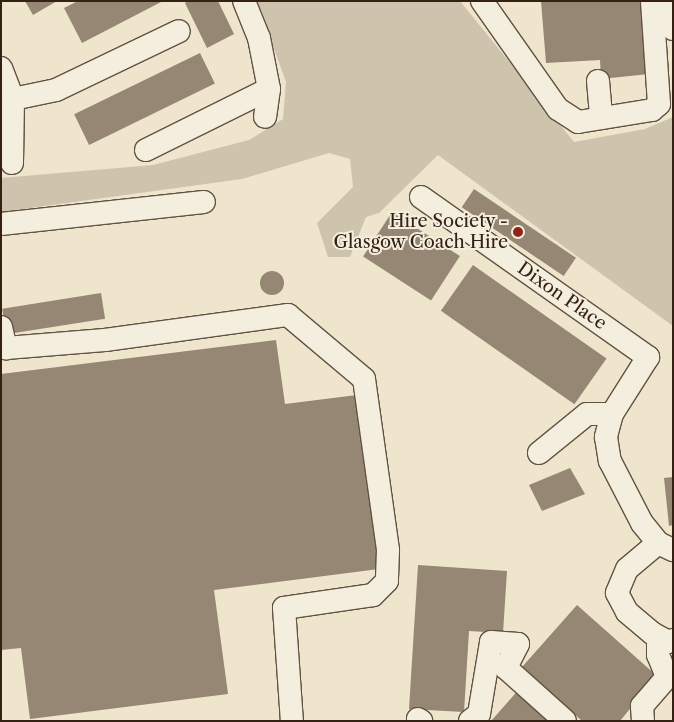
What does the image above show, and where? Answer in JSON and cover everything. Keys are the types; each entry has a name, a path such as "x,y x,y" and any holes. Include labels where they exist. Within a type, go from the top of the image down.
{"street":[{"path":"244,1 259,38 269,89 265,117"},
{"path":"482,1 558,109 578,122 652,110 659,104 652,1"},
{"path":"673,6 673,29"},
{"path":"13,99 56,90 179,30"},
{"path":"1,68 13,99 12,163"},
{"path":"598,81 601,118"},
{"path":"146,150 180,142 269,89"},
{"name":"Dixon Place","path":"421,197 648,357 612,414 606,437 610,461 642,522 665,546"},
{"path":"1,224 204,202"},
{"path":"1,327 6,348 105,340 288,315 364,379 388,550 387,581 373,595 284,608 292,721"},
{"path":"539,453 587,414 612,414"},
{"path":"643,721 642,706 667,677 658,655 666,640 627,612 617,593 627,569 665,546"},
{"path":"470,721 479,714 491,642 518,644 506,668 565,721"}],"shaded area":[{"path":"257,1 460,1 574,142 645,129 673,117 673,326 438,155 379,213 366,217 350,257 328,257 317,223 353,187 350,159 329,153 242,179 1,212 1,178 153,165 249,140 283,119 286,82"}],"building":[{"path":"25,1 57,1 33,15"},
{"path":"78,1 163,1 82,43 64,8"},
{"path":"188,1 218,1 234,34 207,48 185,3"},
{"path":"541,1 641,1 649,74 601,79 600,60 546,63"},
{"path":"200,53 215,84 89,145 74,114"},
{"name":"Hire Society - Glasgow Coach Hire","path":"474,189 576,258 564,276 462,207"},
{"path":"392,212 460,256 431,301 363,256"},
{"path":"473,265 607,358 574,404 441,311"},
{"path":"272,271 281,274 284,283 281,292 272,295 263,292 260,283 263,274"},
{"path":"101,293 105,319 6,334 2,309"},
{"path":"276,340 285,404 357,395 379,569 214,590 228,694 30,719 21,648 1,650 1,374"},
{"path":"570,468 585,494 542,511 529,485"},
{"path":"673,477 673,525 669,526 664,478"},
{"path":"418,565 507,571 503,633 469,631 464,712 409,709"},
{"path":"577,605 657,676 620,721 582,721 522,667"},
{"path":"521,687 558,721 491,721"}],"place":[{"name":"Hire Society - Glasgow Coach Hire","path":"518,232"}]}
